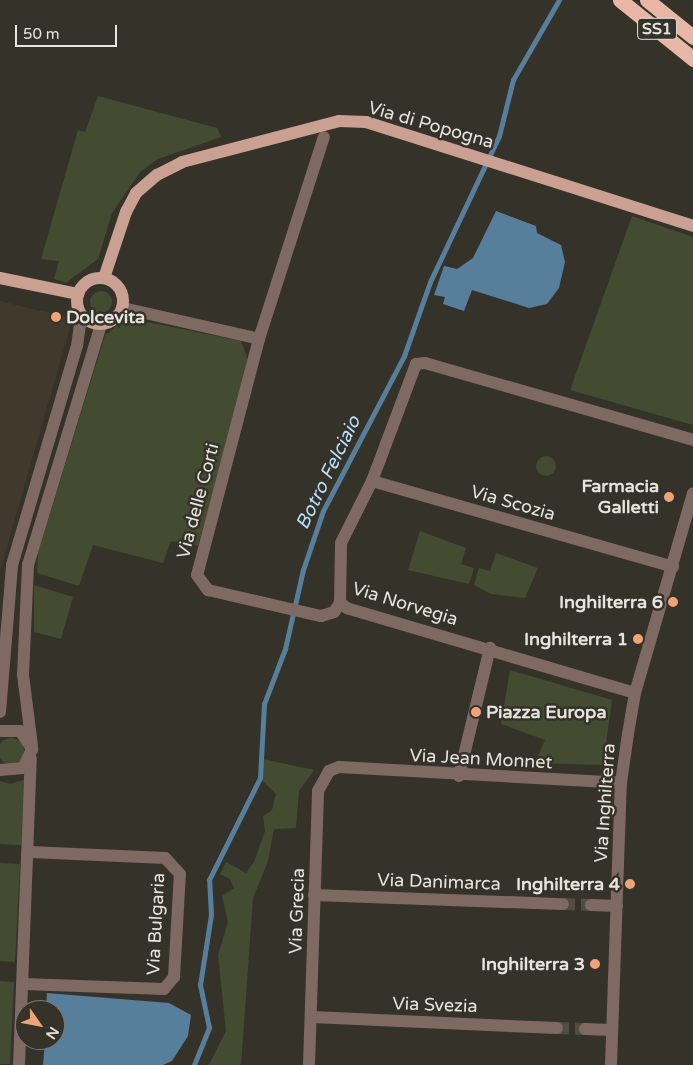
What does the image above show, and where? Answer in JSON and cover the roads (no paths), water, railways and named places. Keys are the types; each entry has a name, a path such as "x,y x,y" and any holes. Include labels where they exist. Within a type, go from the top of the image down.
{"highway":[{"name":"SS1","path":"620,0 693,59"},
{"name":"SS1","path":"647,0 693,37"}],"main road":[{"name":"Via di Popogna","path":"104,278 126,212 136,193 150,179 182,162 346,121 366,122 507,165 693,226"},
{"path":"0,278 78,294"},
{"path":"104,278 120,289 122,308 114,320 101,325 81,316 78,294 88,281 104,278"}],"street":[{"path":"122,308 259,339 324,138"},
{"path":"0,712 12,566 77,346 81,316"},
{"path":"19,1065 30,852 31,752 23,676 28,565 101,325"},
{"name":"Via delle Corti","path":"259,339 197,576 208,590 321,616 334,612 340,603"},
{"name":"Via Norvegia","path":"634,693 340,603 341,543 372,481 410,375 416,364 425,363 693,440"},
{"name":"Via Scozia","path":"372,481 673,567"},
{"name":"Via Inghilterra","path":"611,1065 621,783 634,693 673,567 693,493"},
{"path":"459,776 490,648"},
{"path":"0,731 20,730 31,752"},
{"path":"0,770 17,771 31,752"},
{"name":"Via Jean Monnet","path":"339,767 459,776 621,783"},
{"name":"Via Grecia","path":"309,1065 318,791 329,771 339,767"},
{"name":"Via Bulgaria","path":"23,984 155,990 171,985 180,874 165,858 30,852"},
{"name":"Via Danimarca","path":"314,894 563,904"},
{"path":"591,905 617,906"},
{"name":"Via Svezia","path":"312,1017 556,1028"},
{"path":"585,1029 612,1030"}],"water":[{"path":"496,211 536,226 537,233 561,245 565,262 559,288 547,304 529,308 472,290 464,311 443,304 445,297 434,295 444,266 457,269 473,258"},
{"path":"47,993 169,1003 191,1015 188,1036 172,1061 163,1065 43,1065 44,1050 65,1050 65,1000 47,1000"}],"waterway":[{"name":"Botro Felciaio","path":"194,1065 209,1028 200,985 211,915 209,880 260,778 264,704 285,649 303,570 323,511 404,356 430,282 499,136 513,80 559,0"}],"tunnel":[{"path":"563,904 591,905"},
{"path":"557,1028 585,1029"}],"place":[{"name":"Dolcevita","path":"56,317"},
{"name":"Farmacia Galletti","path":"669,497"},
{"name":"Inghilterra 6","path":"673,602"},
{"name":"Inghilterra 1","path":"638,639"},
{"name":"Piazza Europa","path":"476,712"},
{"name":"Inghilterra 4","path":"630,884"},
{"name":"Inghilterra 3","path":"595,964"}]}
